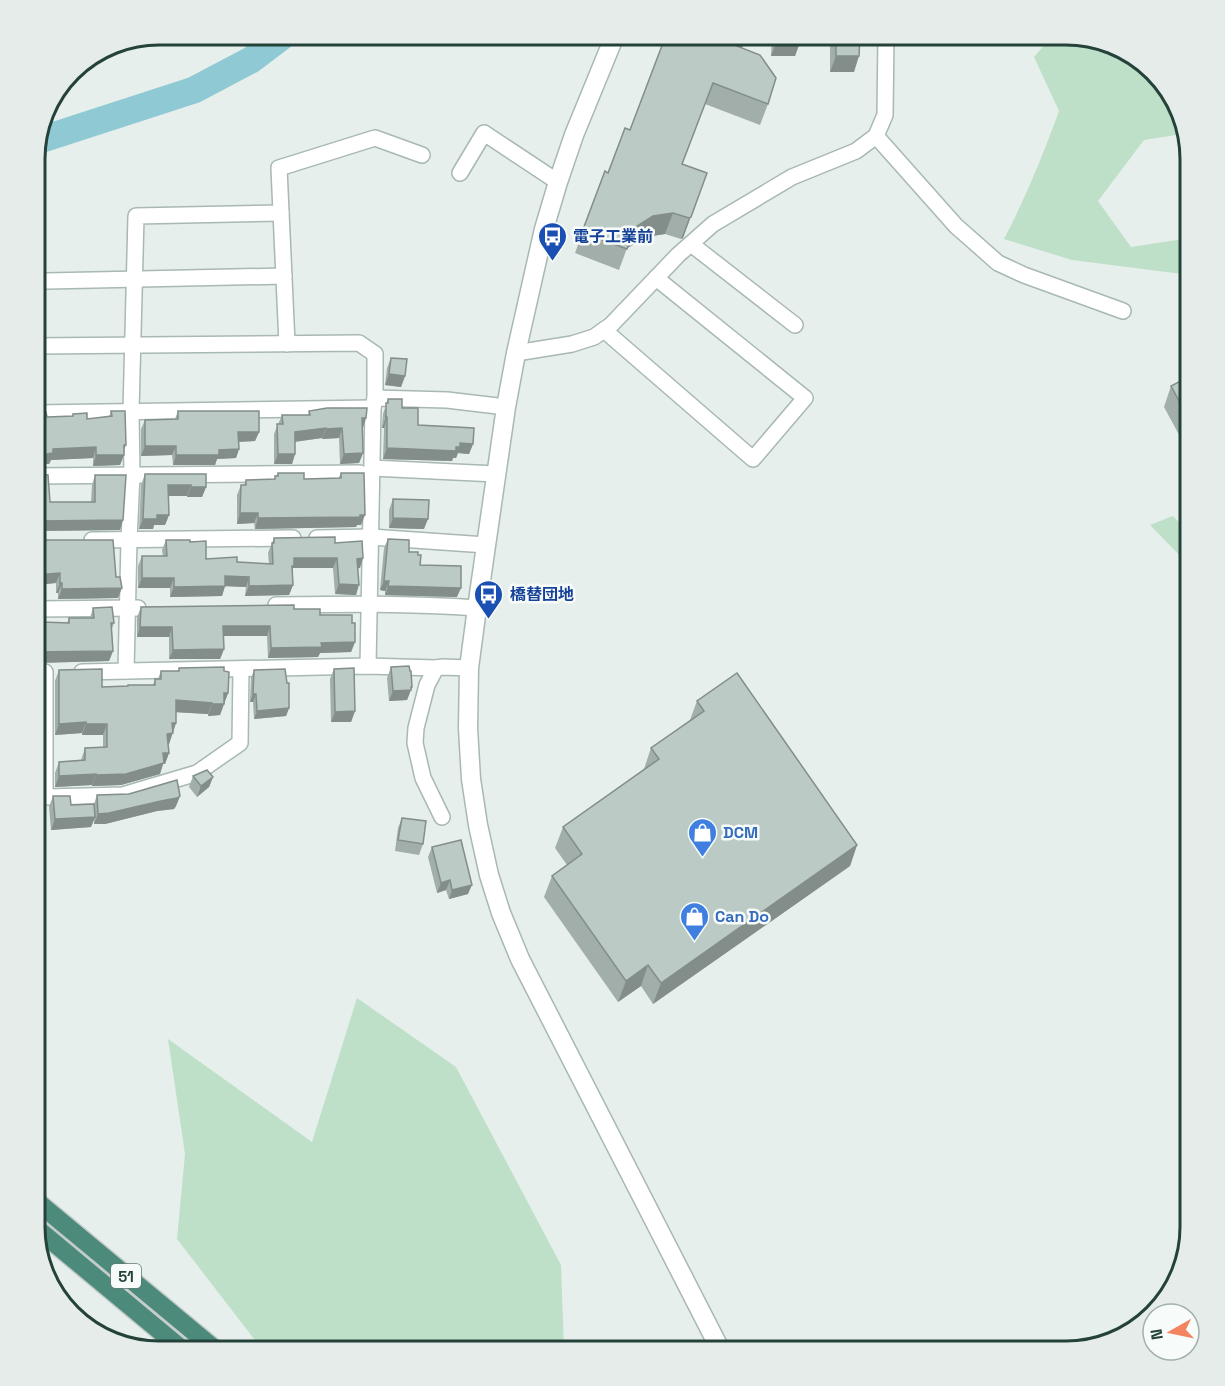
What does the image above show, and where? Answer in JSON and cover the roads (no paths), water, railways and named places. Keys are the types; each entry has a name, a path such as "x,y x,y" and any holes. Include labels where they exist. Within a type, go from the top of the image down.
{"highway":[{"name":"51","path":"45,1209 204,1341"},
{"name":"51","path":"45,1236 171,1341"}],"street":[{"path":"611,45 574,135 558,182 544,229 516,353 496,474 470,668 468,728 471,779 489,874 501,913 520,959 716,1341"},
{"path":"516,353 572,344 594,337 611,325 713,224 792,177 856,151 876,136 885,115 886,45"},
{"path":"460,173 484,133 558,182"},
{"path":"876,136 956,226 998,263 1024,275 1122,311"},
{"path":"287,344 279,168 375,138 422,155"},
{"path":"126,671 136,216 281,213"},
{"path":"691,244 795,325"},
{"path":"47,281 284,276"},
{"path":"604,330 753,459 805,398 656,278"},
{"path":"45,346 358,343 375,354 368,666"},
{"path":"45,413 132,412 447,400 506,407"},
{"path":"45,476 372,470 496,474"},
{"path":"82,541 371,537 486,545"},
{"path":"266,605 369,604 477,608"},
{"path":"45,609 150,607"},
{"path":"241,669 240,743 197,773 123,795 48,797 45,794 51,672 368,666 470,668"},
{"path":"436,668 427,684 416,728 415,742 423,778 442,817"}],"waterway":[{"path":"47,138 194,90 251,60 271,45"}],"place":[{"name":"電子工業前","path":"552,262"},
{"name":"橋替団地","path":"489,620"},
{"name":"DCM","path":"702,858"},
{"name":"Can Do","path":"694,942"}]}
